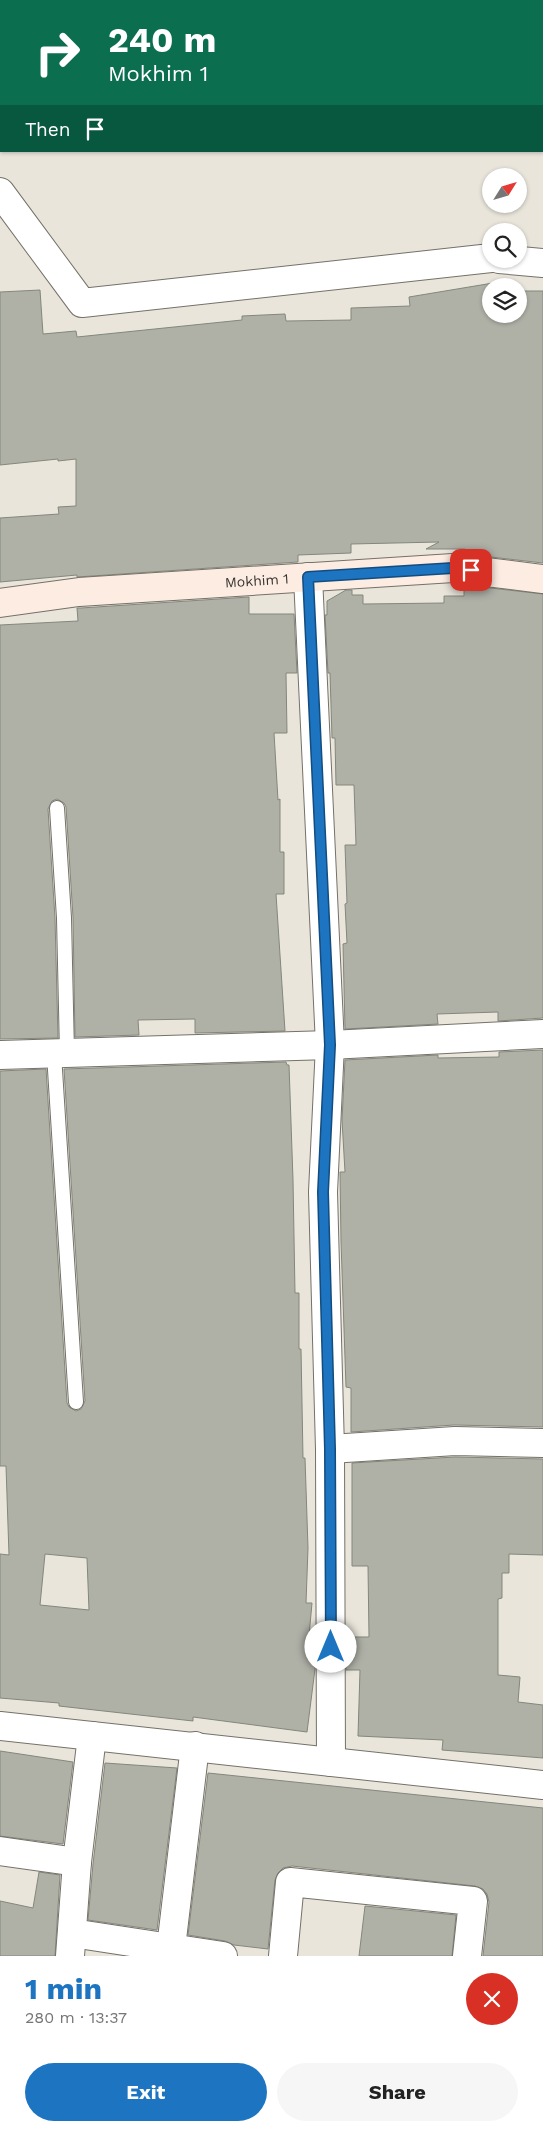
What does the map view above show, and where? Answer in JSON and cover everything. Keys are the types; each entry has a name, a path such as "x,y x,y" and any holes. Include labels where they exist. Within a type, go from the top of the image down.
{"street":[{"path":"0,192 82,303 482,259"},
{"path":"527,262 543,263"},
{"name":"Mokhim 1","path":"0,603 79,592 453,568 543,579"},
{"path":"308,577 330,1045 323,1192 330,1449 331,1762"},
{"path":"0,1055 330,1045 543,1034"},
{"path":"330,1449 455,1441 543,1443"},
{"path":"0,1726 543,1785"},
{"path":"92,1736 77,1862 71,1945 223,1956"},
{"path":"170,1952 195,1746"},
{"path":"0,1850 77,1862"},
{"path":"283,1956 290,1882 473,1901 467,1956"}],"lane":[{"path":"57,808 64,918 60,1054 76,1402"}],"building":[{"path":"482,285 482,323 527,323 527,291 543,291 543,563 465,554 465,549 426,549 439,542 351,544 351,553 298,555 298,562 77,577 77,575 0,582 0,518 59,514 58,507 76,506 76,459 0,465 0,292 40,290 43,334 76,331 77,337 242,320 242,316 285,314 286,321 351,320 351,308 410,306 409,297"},
{"path":"464,585 543,594 543,1018 498,1021 498,1012 437,1014 438,1024 345,1029 343,944 347,943 345,904 347,903 345,845 356,845 354,785 336,785 335,738 332,738 330,673 328,673 325,615 327,615 327,601 346,590 352,590 352,595 363,595 363,604 444,603 444,596 464,596"},
{"path":"249,597 249,614 294,614 297,673 286,673 287,733 274,733 278,800 280,799 280,852 284,852 284,894 276,894 285,1031 195,1033 195,1019 138,1020 139,1035 75,1037 73,917 66,807 64,803 57,799 52,801 48,809 55,918 58,1038 0,1039 0,625 78,621 77,608"},
{"path":"543,1050 543,1427 454,1425 351,1432 351,1388 346,1387 341,1242 340,1172 345,1172 342,1120 345,1060 438,1055 438,1058 499,1057 499,1052"},
{"path":"286,1062 289,1065 295,1293 299,1293 299,1349 301,1349 303,1458 305,1458 308,1548 306,1603 312,1603 309,1636 315,1636 315,1669 307,1732 193,1717 193,1721 59,1706 59,1703 0,1698 0,1554 9,1555 6,1466 0,1466 0,1071 46,1069 67,1403 69,1407 76,1411 81,1409 85,1401 64,1069","holes":["45,1554 87,1558 89,1610 40,1605"]},
{"path":"455,1457 543,1459 543,1555 509,1554 509,1573 502,1573 502,1598 498,1599 498,1675 520,1677 518,1702 543,1705 543,1758 442,1750 443,1740 358,1736 360,1670 346,1670 346,1637 369,1637 368,1566 352,1566 352,1463"},
{"path":"0,1751 73,1762 63,1844 0,1836"},
{"path":"105,1763 177,1768 157,1930 88,1920"},
{"path":"208,1773 543,1808 543,1956 483,1956 489,1902 487,1894 483,1889 475,1886 292,1866 283,1868 275,1880 268,1949 234,1945 225,1941 188,1935"},
{"path":"39,1872 60,1875 55,1956 0,1956 0,1901 33,1908"},
{"path":"365,1906 456,1915 452,1956 359,1956"}],"route":[{"path":"331,1647 330,1449 323,1192 330,1045 308,577 453,568 471,570"}]}
